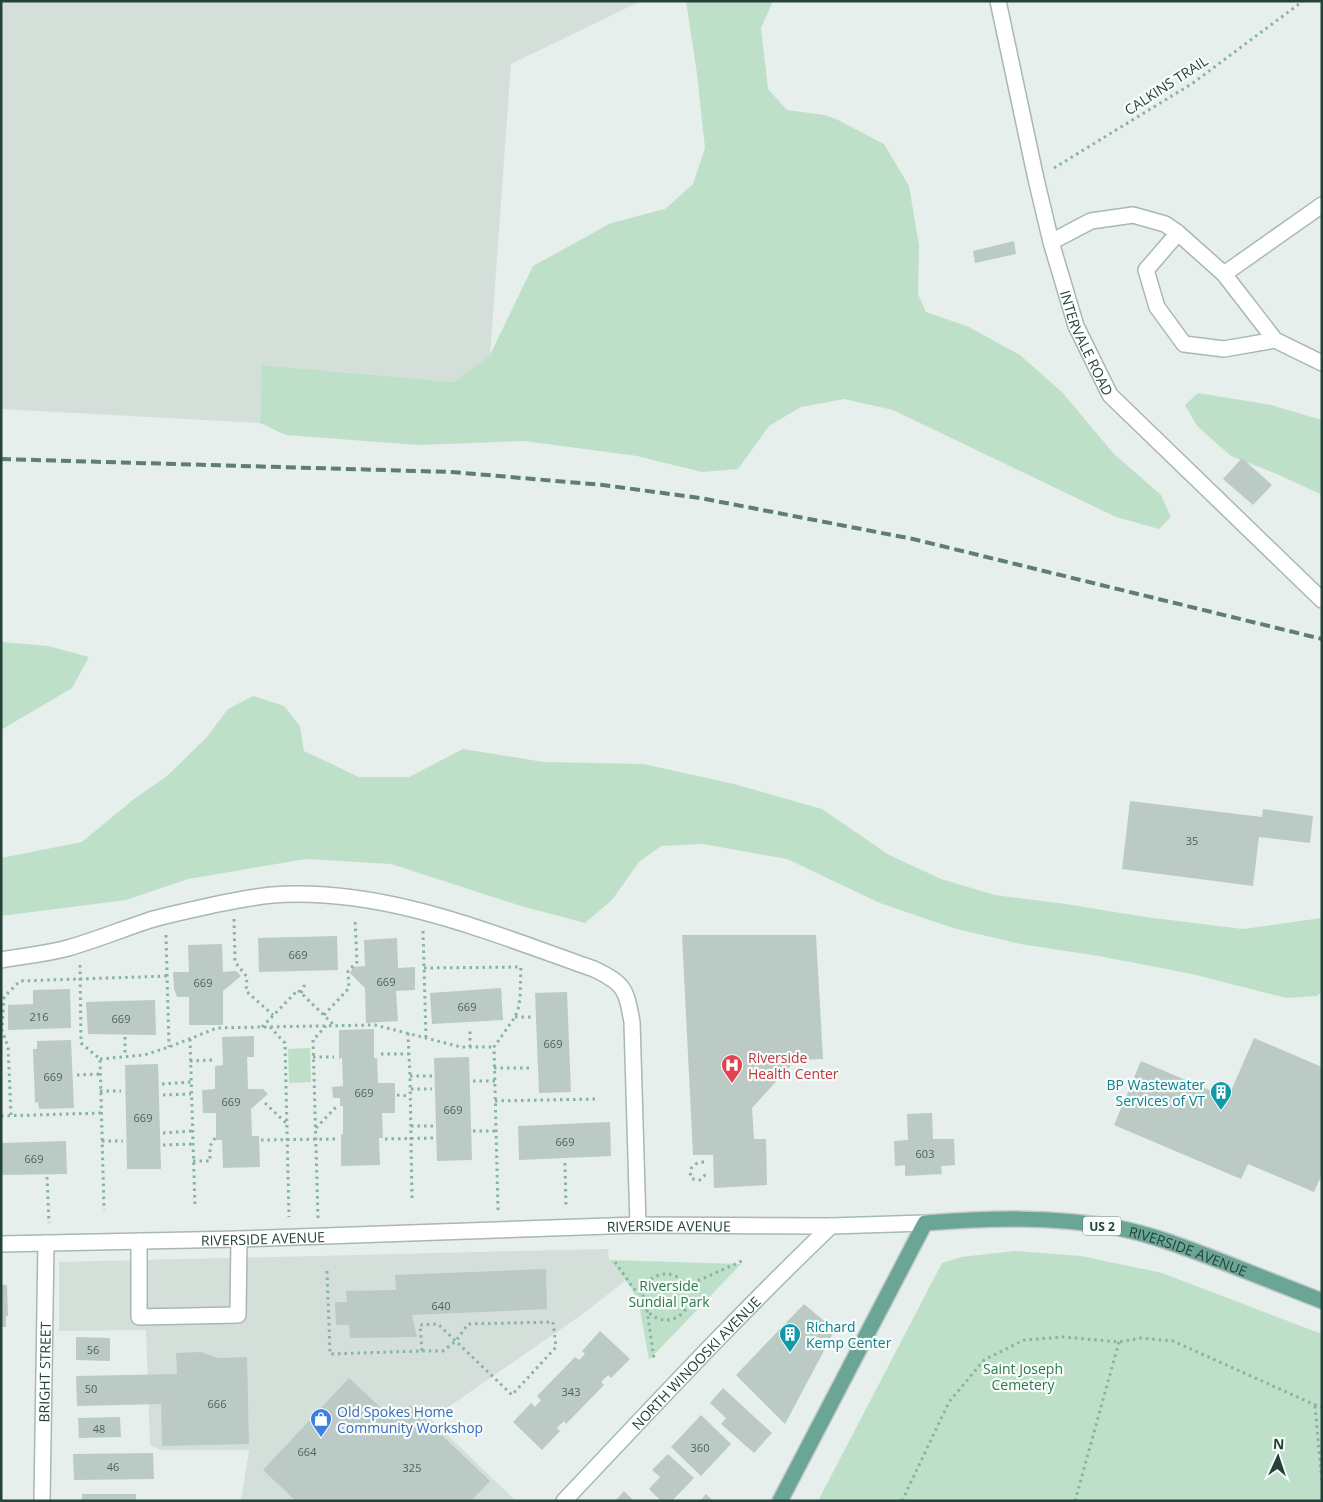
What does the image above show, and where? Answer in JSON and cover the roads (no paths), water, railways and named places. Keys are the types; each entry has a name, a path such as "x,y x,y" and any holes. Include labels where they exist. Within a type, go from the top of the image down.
{"main road":[{"name":"RIVERSIDE AVENUE","path":"925,1223 1001,1218 1037,1218 1119,1228 1199,1252 1322,1301"},
{"path":"780,1501 925,1223"}],"street":[{"name":"INTERVALE ROAD","path":"998,1 1036,179 1052,242 1076,326 1110,395 1322,600"},
{"path":"1224,274 1322,205"},
{"path":"1052,242 1091,221 1133,215 1165,224 1178,233 1224,274 1275,340 1322,363"},
{"path":"1178,233 1146,270 1157,308 1184,344 1224,349 1275,340"},
{"path":"1,960 51,952 166,915 233,901 272,895 313,895 354,898 398,906 446,918 594,969 612,978 620,985 628,999 632,1022 638,1225"},
{"name":"RIVERSIDE AVENUE","path":"1,1244 239,1239 638,1225 831,1226 925,1223"},
{"name":"NORTH WINOOSKI AVENUE","path":"564,1501 649,1410 790,1265 831,1226"},
{"path":"139,1241 139,1317 238,1315 239,1239"},
{"name":"BRIGHT STREET","path":"42,1501 48,1243"}],"railway":[{"path":"1,459 452,472 603,485 700,498 913,539 1322,639"}],"place":[{"name":"Riverside Health Center","path":"732,1084"},
{"name":"BP Wastewater Services of VT","path":"1221,1111"},
{"name":"Richard Kemp Center","path":"790,1353"},
{"name":"Old Spokes Home Community Workshop","path":"321,1438"}],"park label":[{"name":"Riverside Sundial Park","path":"669,1294"},
{"name":"Saint Joseph Cemetery","path":"1023,1376"}]}
